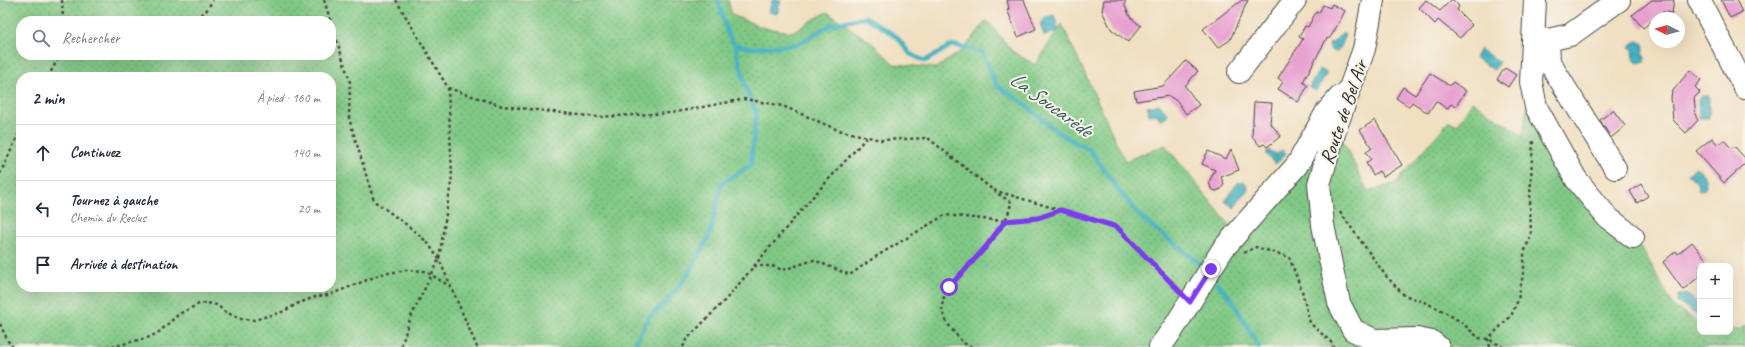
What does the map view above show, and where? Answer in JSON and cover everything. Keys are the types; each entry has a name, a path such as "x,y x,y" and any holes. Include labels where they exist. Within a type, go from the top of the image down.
{"street":[{"path":"1239,72 1295,0"},
{"name":"Route de Bel Air","path":"1373,0 1364,49 1336,127 1319,184 1323,225 1339,303 1353,330 1374,340 1417,339 1432,342 1438,347"},
{"path":"1535,0 1541,39 1549,62 1615,168"},
{"path":"1541,39 1570,35 1619,0"},
{"path":"1699,0 1745,88"},
{"path":"1541,39 1531,82 1536,107 1576,179 1607,218 1633,237"},
{"path":"1160,347 1223,248 1297,165 1326,113 1351,85"}],"path":[{"path":"62,0 63,16"},
{"path":"198,16 206,11 213,0"},
{"path":"324,0 329,16"},
{"path":"396,0 448,88 452,176 439,259 410,319 401,347"},
{"path":"336,38 350,82 349,118 374,201 407,225 427,242 439,259 477,347"},
{"path":"51,72 57,60"},
{"path":"448,88 502,106 597,117 671,113 745,99 783,106 838,130 881,140 928,138 993,190 1011,202 1010,210 1005,221 985,248 949,287 942,302 942,312 950,327 963,344 972,347"},
{"path":"683,347 686,340 727,298 809,201 868,137"},
{"path":"1488,339 1511,316 1518,300 1524,269 1524,253 1531,235 1530,200 1533,138"},
{"path":"0,174 16,140"},
{"path":"993,190 1117,227 1190,302"},
{"path":"1336,207 1386,276 1404,294 1443,311 1461,322 1479,338 1488,339 1503,347"},
{"path":"754,266 772,266 783,270 814,260 850,274 945,215 1005,221 1038,218 1061,210"},
{"path":"1243,254 1256,247 1289,257 1302,291 1310,323 1333,344 1333,347"},
{"path":"112,347 150,337 159,332 179,314 199,304 207,303 217,306 225,312 241,319 254,320 282,312 299,303 318,296 329,295 382,274 406,270 425,271 452,287"},
{"path":"0,324 8,341 13,347"},
{"path":"1488,339 1490,347"}],"green space":[{"path":"0,0 728,0 732,15 764,28 792,32 827,12 871,42 894,64 936,68 963,50 987,20 1012,51 1035,65 1062,24 1125,161 1165,145 1232,228 1280,176 1315,116 1342,139 1368,192 1396,183 1449,121 1458,125 1472,101 1523,136 1528,100 1605,220 1642,248 1674,307 1697,321 1697,335 1733,335 1733,329 1739,330 1745,326 1745,347 0,347"}],"water":[{"path":"772,0 781,0 777,14 769,12"},
{"path":"1054,15 1059,31 1044,36 1040,23 1043,21 1043,18"},
{"path":"1343,32 1345,34 1341,47 1335,52 1331,50 1329,45 1330,42 1332,43"},
{"path":"1637,41 1643,43 1644,48 1642,52 1645,57 1643,63 1636,62 1633,50 1630,47"},
{"path":"1480,49 1499,62 1494,70 1475,58"},
{"path":"1320,69 1327,73 1316,91 1309,87"},
{"path":"1702,95 1709,95 1709,118 1699,118 1698,99"},
{"path":"1159,104 1168,115 1161,120 1156,114 1149,115 1147,107"},
{"path":"1268,150 1277,154 1282,150 1286,154 1277,163 1274,163 1266,154"},
{"path":"1696,167 1703,174 1706,183 1705,189 1701,191 1698,190 1697,183 1688,174"},
{"path":"1238,182 1244,182 1247,184 1248,189 1234,208 1225,201"},
{"path":"1684,293 1697,302 1697,315 1677,301 1679,294"}],"building":[{"path":"1007,0 1024,0 1036,29 1018,37 1007,9 1009,9"},
{"path":"1104,0 1125,0 1125,6 1130,17 1141,26 1128,42 1111,29 1102,11"},
{"path":"1242,0 1248,0 1230,40 1218,48 1203,29"},
{"path":"1426,0 1440,11 1451,0 1453,0 1459,6 1457,10 1472,25 1460,38 1438,20 1435,24 1419,8"},
{"path":"1652,0 1674,0 1672,12 1649,12 1649,23 1643,28 1632,15"},
{"path":"1721,0 1736,0 1742,12 1730,18"},
{"path":"1332,4 1345,11 1329,39 1327,38 1303,82 1308,86 1298,102 1278,89 1283,82 1278,78 1303,39 1299,37 1305,26 1308,27 1316,12 1319,13 1323,5 1330,8"},
{"path":"1186,61 1198,71 1185,86 1199,105 1186,114 1178,102 1169,96 1136,101 1134,91 1163,86"},
{"path":"1505,68 1516,75 1508,87 1497,79"},
{"path":"1690,70 1701,80 1695,87 1700,92 1694,98 1696,117 1698,120 1686,133 1673,120 1671,97 1672,92"},
{"path":"1430,73 1450,86 1453,82 1466,91 1455,107 1451,104 1447,109 1436,101 1428,113 1412,102 1409,107 1396,98 1403,87 1415,95"},
{"path":"1254,102 1272,103 1270,123 1281,136 1267,147 1264,144 1260,146 1252,136"},
{"path":"1613,110 1625,126 1611,138 1600,120"},
{"path":"1375,120 1402,165 1383,177 1379,171 1373,175 1366,163 1371,159 1366,152 1372,148 1360,130"},
{"path":"1712,138 1718,145 1724,140 1731,148 1734,146 1745,158 1745,164 1724,183 1696,151"},
{"path":"1231,149 1239,170 1221,177 1224,184 1221,189 1216,191 1211,189 1209,182 1215,170 1202,164 1208,151 1226,159"},
{"path":"1641,184 1648,196 1637,203 1630,191"},
{"path":"1692,242 1708,262 1697,263 1697,278 1683,290 1663,262 1676,251 1678,254"}],"waterway":[{"name":"La Soucarède","path":"718,0 727,33 735,45 752,48 796,45 830,25 866,17 897,37 910,54 925,61 952,45 982,52 997,86 1021,101 1057,132 1091,151 1115,186 1144,220 1204,267"},
{"path":"633,347 649,317 664,304 685,279 710,235 721,184 751,165 756,113 746,88 735,45"},
{"name":"La Soucarède","path":"1217,283 1232,300 1259,347"}],"route":[{"path":"949,287 985,248 1005,221 1038,218 1061,210 1117,227 1190,302 1211,269"}]}
